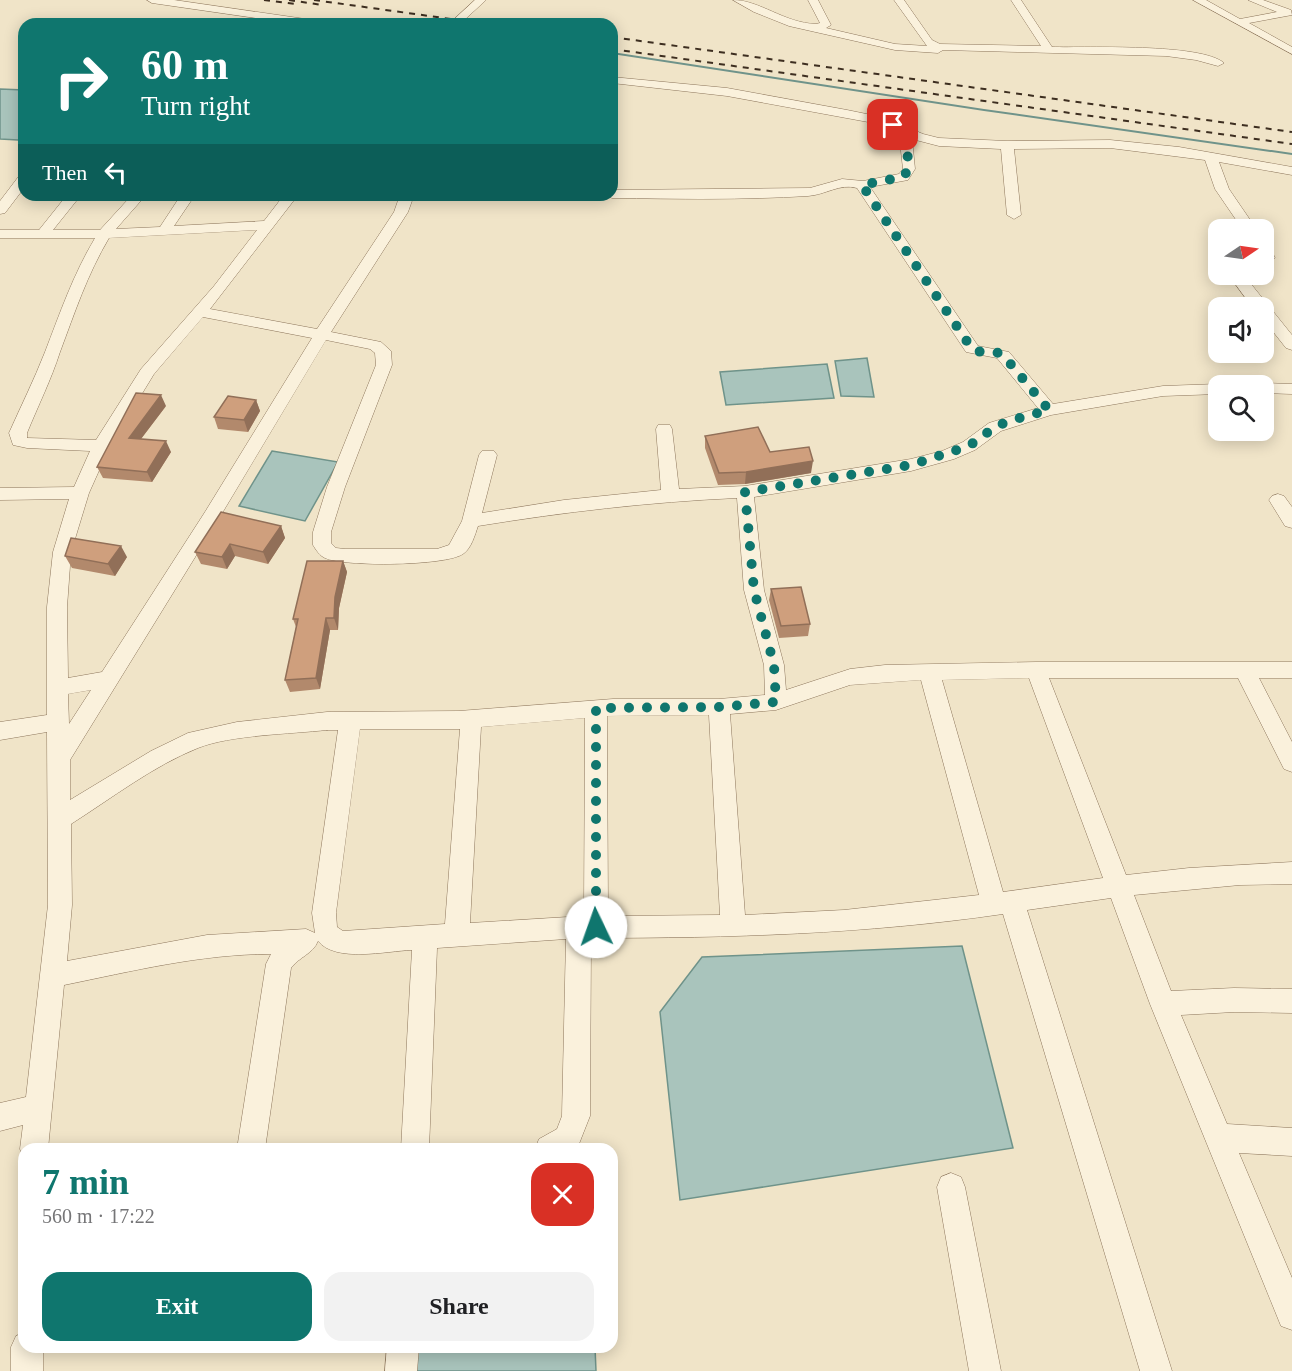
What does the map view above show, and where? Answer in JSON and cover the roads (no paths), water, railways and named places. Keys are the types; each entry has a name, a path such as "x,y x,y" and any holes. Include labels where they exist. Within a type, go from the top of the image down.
{"street":[{"path":"152,0 277,18"},
{"path":"461,18 481,0"},
{"path":"738,0 766,15 816,29 895,47 938,50"},
{"path":"813,0 826,25 816,29"},
{"path":"898,0 931,45 946,48 1166,53 1197,57 1218,63"},
{"path":"1016,0 1049,51"},
{"path":"1198,0 1292,51"},
{"path":"1253,0 1290,13"},
{"path":"1240,22 1290,13"},
{"path":"618,81 727,92 882,121 939,142 1007,145 1110,144 1211,157 1292,171"},
{"path":"618,194 810,192 821,191 829,185 845,182 862,185 903,177 909,169 905,131"},
{"path":"1007,145 1014,215"},
{"path":"1211,157 1222,189 1242,219"},
{"path":"862,185 972,349 978,352 993,351 1003,355 1049,410"},
{"path":"0,210 18,187"},
{"path":"42,235 69,201"},
{"path":"101,446 27,443 19,441 18,433 87,263 104,234 133,201"},
{"path":"164,231 184,201"},
{"path":"34,1143 60,905 57,607 62,552 80,493 101,446 147,372 200,312 286,201"},
{"path":"58,760 212,516 321,334 401,212 405,201"},
{"path":"0,234 104,234 268,225"},
{"path":"1244,285 1253,297"},
{"path":"200,312 375,345 384,351 384,365 336,487 322,532 322,545 330,553 345,556 437,556 456,550 462,543 471,521 488,455"},
{"path":"1274,323 1292,345"},
{"path":"1274,388 1292,389"},
{"path":"471,521 564,506 671,495 745,492 911,465 969,446 995,427 1009,421 1049,410 1163,391 1208,389"},
{"path":"664,429 671,495"},
{"path":"745,492 754,590 774,665 776,702"},
{"path":"0,494 80,493"},
{"path":"1278,500 1292,522"},
{"path":"1036,670 1163,1004 1221,1138 1292,1315"},
{"path":"1244,670 1292,763"},
{"path":"59,819 159,757 196,739 237,731 350,721 471,719 596,708 719,707 776,702 823,684 850,677 929,672 1292,670"},
{"path":"929,672 1156,1371"},
{"path":"58,688 109,679"},
{"path":"719,707 733,926"},
{"path":"560,1143 567,1139 576,1116 596,708"},
{"path":"457,935 471,719"},
{"path":"350,721 324,913 325,930 330,938 340,943 587,927 733,926 880,919 1175,878 1292,873"},
{"path":"0,731 58,722"},
{"path":"251,1143 279,964 287,953 325,930"},
{"path":"415,1143 424,937"},
{"path":"52,976 192,947 301,943"},
{"path":"1163,1004 1292,1000"},
{"path":"0,1117 38,1108"},
{"path":"1221,1138 1292,1142"},
{"path":"951,1187 985,1371"},
{"path":"27,1353 27,1371"},
{"path":"401,1371 402,1353"}],"water":[{"path":"0,89 18,90 18,140 0,139"},
{"path":"867,358 874,397 841,396 835,361"},
{"path":"827,364 834,398 726,405 720,372"},
{"path":"272,451 338,462 305,521 239,506"},
{"path":"962,946 1013,1148 680,1200 660,1012 702,957"},
{"path":"417,1353 595,1353 596,1371 416,1371"}],"waterway":[{"path":"618,54 1292,154"}],"railway":[{"path":"264,0 295,4"},
{"path":"289,0 322,5"},
{"path":"314,0 444,18"},
{"path":"618,38 1292,132"},
{"path":"618,50 1292,144"}]}
